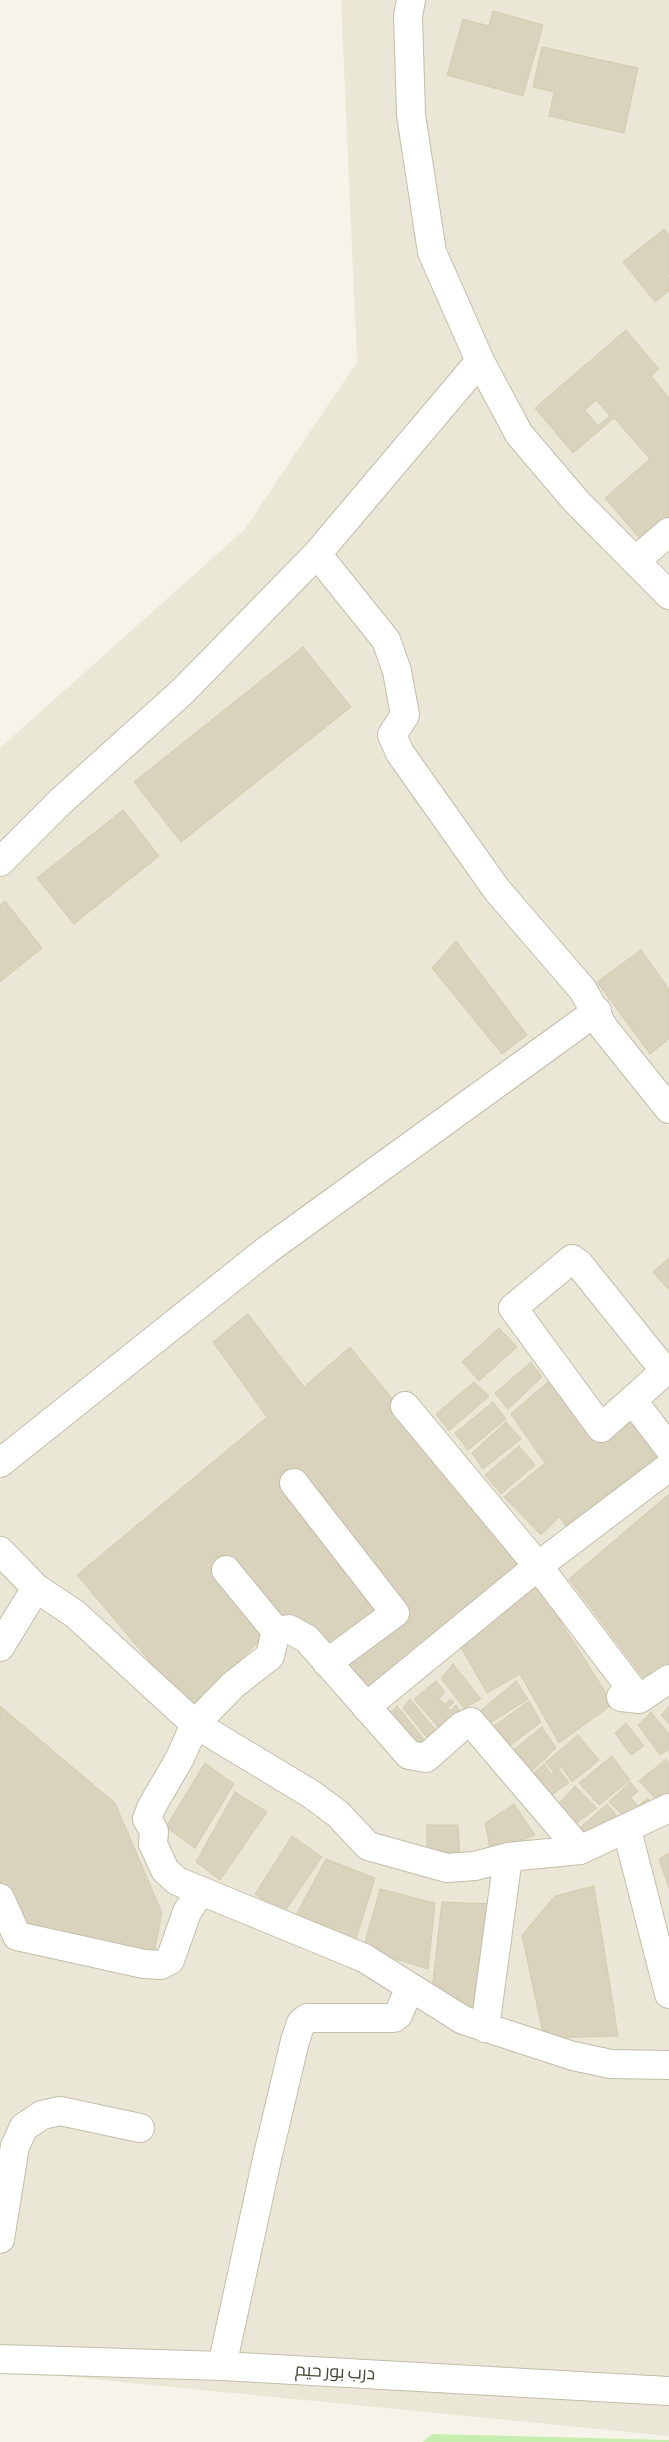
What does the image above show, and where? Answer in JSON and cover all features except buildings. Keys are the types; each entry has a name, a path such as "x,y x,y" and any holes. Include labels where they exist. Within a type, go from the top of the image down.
{"street":[{"path":"410,0 408,16 411,115 432,252 480,361 519,434 575,500 669,595"},
{"path":"0,862 60,802 183,691 317,554 480,361"},
{"path":"635,561 669,532"},
{"path":"317,554 386,640 397,671 405,714 392,734 400,753 498,890 583,990 597,1012 604,1028 669,1109"},
{"path":"0,1463 267,1250 597,1012"},
{"path":"572,1260 579,1264 665,1371 633,1401 602,1428 513,1308 572,1260"},
{"path":"633,1401 669,1448"},
{"path":"405,1406 538,1566 630,1698 669,1679"},
{"path":"366,1707 538,1566 669,1467"},
{"path":"294,1483 395,1613 327,1662"},
{"path":"0,1551 36,1588 75,1614 195,1724 311,1794 338,1814 368,1846 447,1868 475,1866 508,1857 580,1850 627,1830 657,1812 669,1808"},
{"path":"226,1570 276,1631"},
{"path":"0,1647 36,1588"},
{"path":"276,1631 289,1629 307,1639 409,1755 426,1758 462,1726 471,1722 580,1850"},
{"path":"276,1631 270,1656 233,1685 195,1724 180,1758 152,1806 147,1820 154,1831 153,1844 165,1870 177,1881 364,1958 463,2020 573,2056 612,2064 669,2065"},
{"path":"627,1830 669,1994"},
{"path":"485,2028 508,1857"},
{"path":"0,1898 8,1944 161,1965 170,1960 187,1912 201,1891"},
{"path":"222,2366 294,2041 301,2023 307,2018 394,2018 398,2015 410,1987"},
{"path":"0,2239 15,2146 24,2127 42,2115 60,2111 83,2114 140,2128"},
{"name":"درب بور حيم","path":"0,2359 222,2366 669,2391"}],"shaded area":[{"path":"341,0 669,0 669,2436 0,2370 0,748 244,530 357,362"}],"green space":[{"path":"432,2434 669,2440 669,2442 423,2442"}]}
